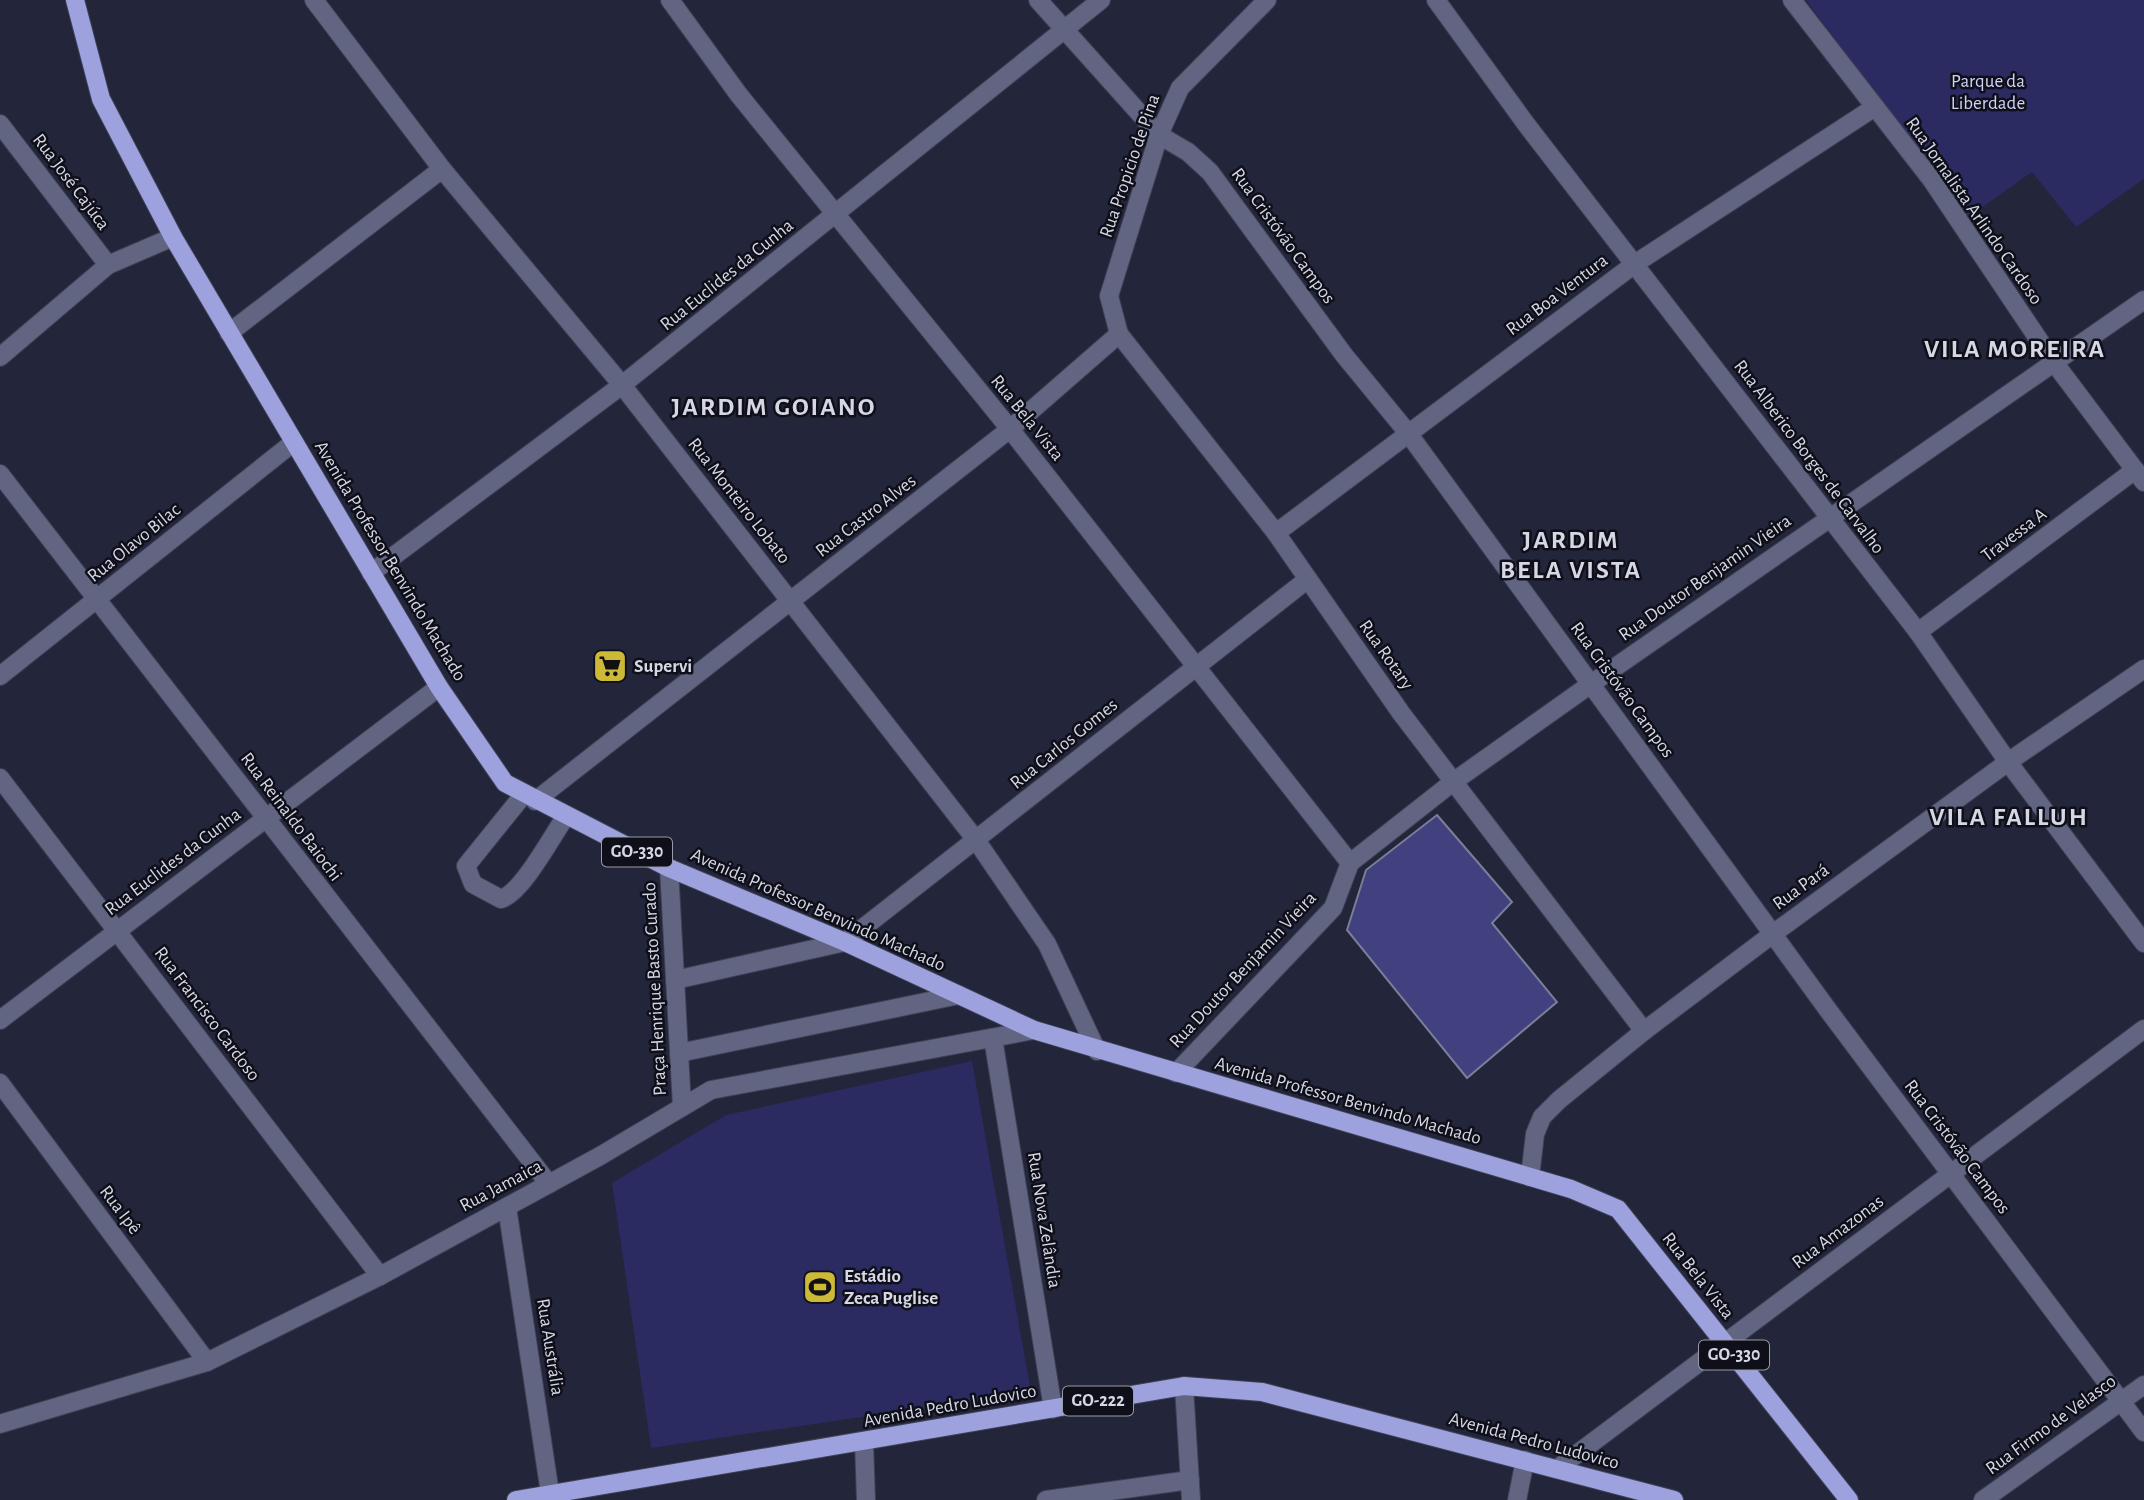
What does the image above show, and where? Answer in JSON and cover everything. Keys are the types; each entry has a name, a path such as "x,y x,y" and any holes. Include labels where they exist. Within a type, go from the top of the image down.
{"main road":[{"name":"Avenida Professor Benvindo Machado","path":"75,0 101,99 173,237 439,687 505,783 529,798 669,868 845,942 1034,1030 1097,1051 1571,1189 1618,1209"},
{"name":"Rua Bela Vista","path":"1618,1209 1849,1500"},
{"name":"Avenida Pedro Ludovico","path":"516,1500 551,1497 1184,1386 1262,1392 1674,1500"}],"street":[{"name":"Rua Monteiro Lobato","path":"314,0 442,169 622,386 976,840 1047,944 1097,1051"},
{"name":"Rua Bela Vista","path":"670,0 738,95 1010,429 1350,863"},
{"name":"Rua Cristóvão Campos","path":"1038,0 1062,30 1159,135 1188,152 1210,172 1344,355 1408,433 1828,1010 2144,1432"},
{"name":"Rua Euclides da Cunha","path":"372,573 622,386 1101,0"},
{"name":"Rua Propicio de Pina","path":"1109,296 1159,135 1180,88 1267,0"},
{"name":"Rua Alberico Borges de Carvalho","path":"1436,0 1526,124 1636,263 1828,518 1918,632 2008,762 2144,943"},
{"name":"Rua Jornalista Arlindo Cardoso","path":"1792,0 1931,179 2053,361 2140,476"},
{"name":"Rua Boa Ventura","path":"1276,533 1636,263 1875,107"},
{"name":"Rua José Cajúca","path":"0,124 108,265"},
{"path":"229,333 442,169"},
{"path":"0,357 108,265 173,237"},
{"name":"Rua Rotary","path":"1109,296 1119,334 1276,533 1401,713 1644,1031"},
{"name":"Rua Doutor Benjamin Vieira","path":"1176,1073 1332,908 1350,863 1453,782 1591,684 2144,300"},
{"name":"Rua Castro Alves","path":"566,816 509,897 500,899 473,884 466,866 529,798 792,601 1010,429 1119,334"},
{"name":"Rua Olavo Bilac","path":"0,676 294,442"},
{"name":"Rua Reinaldo Baiochi","path":"0,474 550,1184"},
{"name":"Travessa A","path":"1918,632 2140,476"},
{"name":"Rua Carlos Gomes","path":"845,942 1308,579"},
{"name":"Rua Pará","path":"1531,1177 1535,1134 1542,1117 1644,1031 2008,762 2144,669"},
{"name":"Rua Euclides da Cunha","path":"0,1020 439,687"},
{"name":"Rua Francisco Cardoso","path":"0,778 380,1276"},
{"name":"Praça Henrique Basto Curado","path":"669,868 682,1107"},
{"path":"676,980 845,942"},
{"path":"679,1053 959,995"},
{"name":"Rua Amazonas","path":"1557,1469 2144,1029"},
{"name":"Rua Jamaica","path":"0,1424 207,1362 380,1276 550,1184 711,1090 1034,1030"},
{"name":"Rua Nova Zelândia","path":"993,1038 1054,1409"},
{"name":"Rua Ipê","path":"0,1083 207,1362"},
{"name":"Rua Austrália","path":"507,1206 551,1497"},
{"name":"Rua Firmo de Velasco","path":"1983,1500 2144,1385"},
{"path":"1184,1386 1191,1500"},
{"path":"864,1442 866,1500"},
{"path":"1517,1500 1525,1461"},
{"path":"1046,1500 1190,1480"}],"green space":[{"name":"Parque da Liberdade","path":"1806,0 2144,0 2144,179 2076,227 2032,172 1967,218"},
{"name":"Estádio Zeca Puglise","path":"972,1061 1031,1392 651,1448 612,1183 726,1115"}],"building":[{"path":"1437,815 1512,902 1492,923 1557,1002 1467,1078 1347,930 1366,870"}],"place":[{"name":"Supervi","path":"610,666"},
{"name":"Estádio Zeca Puglise","path":"820,1287"}],"district":[{"name":"VILA MOREIRA","path":"2015,349"},
{"name":"JARDIM GOIANO","path":"774,407"},
{"name":"JARDIM BELA VISTA","path":"1571,555"},
{"name":"VILA FALLUH","path":"2009,817"}]}
